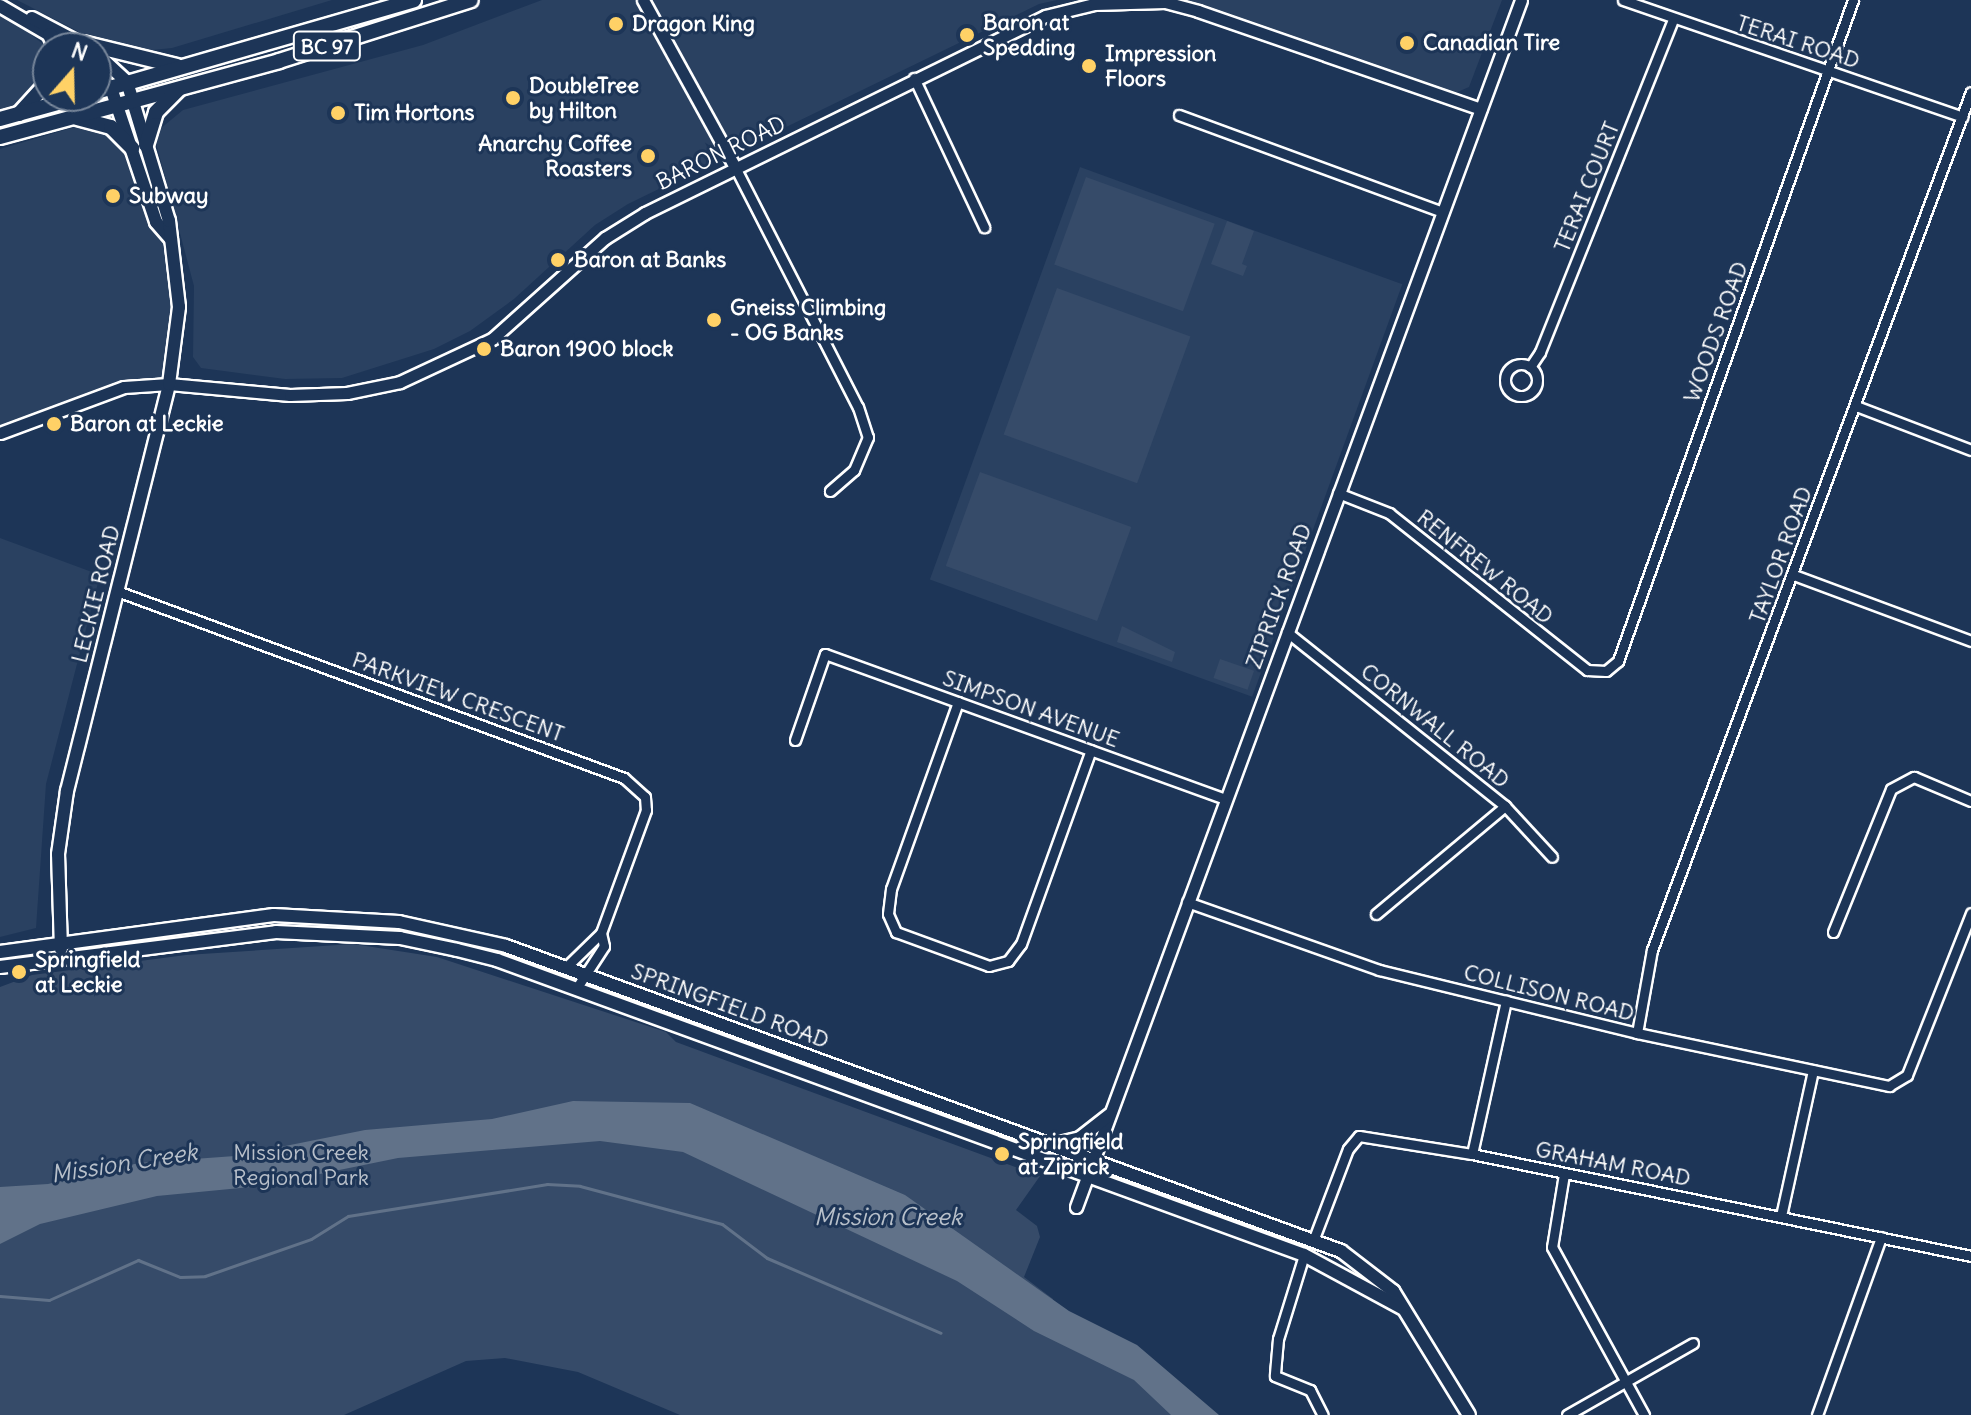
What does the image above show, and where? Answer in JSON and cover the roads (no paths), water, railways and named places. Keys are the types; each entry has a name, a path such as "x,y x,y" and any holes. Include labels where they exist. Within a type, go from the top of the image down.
{"highway":[{"name":"BC 97","path":"112,87 414,0"},
{"name":"BC 97","path":"0,137 182,87 471,0"},
{"path":"112,52 181,67"},
{"path":"73,117 111,127 139,147 156,112 182,87"},
{"path":"19,114 32,100"},
{"path":"0,119 32,110"}],"main road":[{"path":"0,6 39,32"},
{"path":"17,17 32,18 57,32"},
{"name":"LECKIE ROAD","path":"63,960 58,854 67,791 169,384 179,307 171,239 156,222 139,147 133,100 127,82 112,68"},
{"name":"LECKIE ROAD","path":"112,100 139,147"},
{"name":"SPRINGFIELD ROAD","path":"0,952 274,915 348,917 463,933 566,967 1313,1241 1371,1270 1402,1308 1469,1415"},
{"name":"SPRINGFIELD ROAD","path":"0,967 276,932 339,933 457,950 576,989 1304,1255 1402,1308"},
{"path":"1051,1145 1080,1138 1109,1115"}],"street":[{"path":"643,0 736,169 858,407 868,437 854,470 830,491"},
{"name":"ZIPRICK ROAD","path":"1076,1207 1091,1158 1521,0"},
{"name":"TERAI ROAD","path":"1623,0 1805,67 1828,70 1962,117"},
{"name":"WOODS ROAD","path":"1606,671 1618,661 1853,0"},
{"name":"BARON ROAD","path":"0,433 124,387 169,384 290,395 347,393 400,382 492,339 605,238 914,78 1045,16 1094,4 1165,2 1481,109"},
{"name":"TERAI COURT","path":"1530,367 1673,19"},
{"path":"914,78 984,227"},
{"name":"TAYLOR ROAD","path":"1637,1033 1652,950 1794,575 1971,92"},
{"path":"1179,115 1442,212"},
{"path":"1856,406 1971,450"},
{"name":"RENFREW ROAD","path":"1338,493 1389,513 1570,658 1587,670 1606,671"},
{"path":"1794,575 1971,641"},
{"name":"PARKVIEW CRESCENT","path":"117,591 624,778 645,797 646,810 601,933 566,967"},
{"name":"CORNWALL ROAD","path":"1287,632 1505,806 1552,857"},
{"name":"SIMPSON AVENUE","path":"795,740 825,654 1225,799"},
{"path":"958,702 891,889 888,914 896,932 989,966 1008,961 1021,944 1091,750"},
{"path":"1833,932 1891,789 1914,777 1971,801"},
{"path":"1376,914 1505,806"},
{"name":"COLLISON ROAD","path":"1187,902 1379,970 1637,1033 1889,1086 1907,1075 1971,913"},
{"name":"PARKVIEW CRESCENT","path":"576,989 604,946 601,933"},
{"path":"1472,1154 1506,1001"},
{"path":"1781,1216 1813,1070"},
{"name":"GRAHAM ROAD","path":"1313,1241 1348,1149 1359,1136 1472,1154 1971,1256"},
{"path":"1564,1174 1552,1247 1644,1415"},
{"path":"1817,1415 1881,1237"},
{"path":"1304,1255 1278,1339 1275,1376 1310,1390 1323,1415"},
{"path":"1567,1415 1693,1343"}],"water":[{"name":"Mission Creek","path":"573,1101 690,1103 905,1195 1069,1311 1137,1345 1219,1415 1171,1415 1134,1380 1034,1331 957,1281 683,1152 600,1141 398,1158 261,1186 157,1196 40,1224 0,1244 0,1187 48,1184 139,1163 235,1156 365,1130 492,1119"}],"waterway":[{"path":"0,1296 49,1300 138,1260 180,1277 205,1276 311,1239 348,1216 547,1184 580,1186 722,1224 767,1258 941,1333"}],"place":[{"name":"Dragon King","path":"616,24"},
{"name":"Baron at Spedding","path":"967,35"},
{"name":"Canadian Tire","path":"1407,43"},
{"name":"Impression Floors","path":"1089,66"},
{"name":"DoubleTree by Hilton","path":"513,98"},
{"name":"Tim Hortons","path":"338,113"},
{"name":"Anarchy Coffee Roasters","path":"648,156"},
{"name":"Subway","path":"113,196"},
{"name":"Baron at Banks","path":"558,260"},
{"name":"Gneiss Climbing - OG Banks","path":"714,320"},
{"name":"Baron 1900 block","path":"484,349"},
{"name":"Baron at Leckie","path":"54,424"},
{"name":"Springfield at Leckie","path":"19,972"},
{"name":"Springfield at Ziprick","path":"1002,1154"}],"park label":[{"name":"Mission Creek Regional Park","path":"301,1164"}]}
